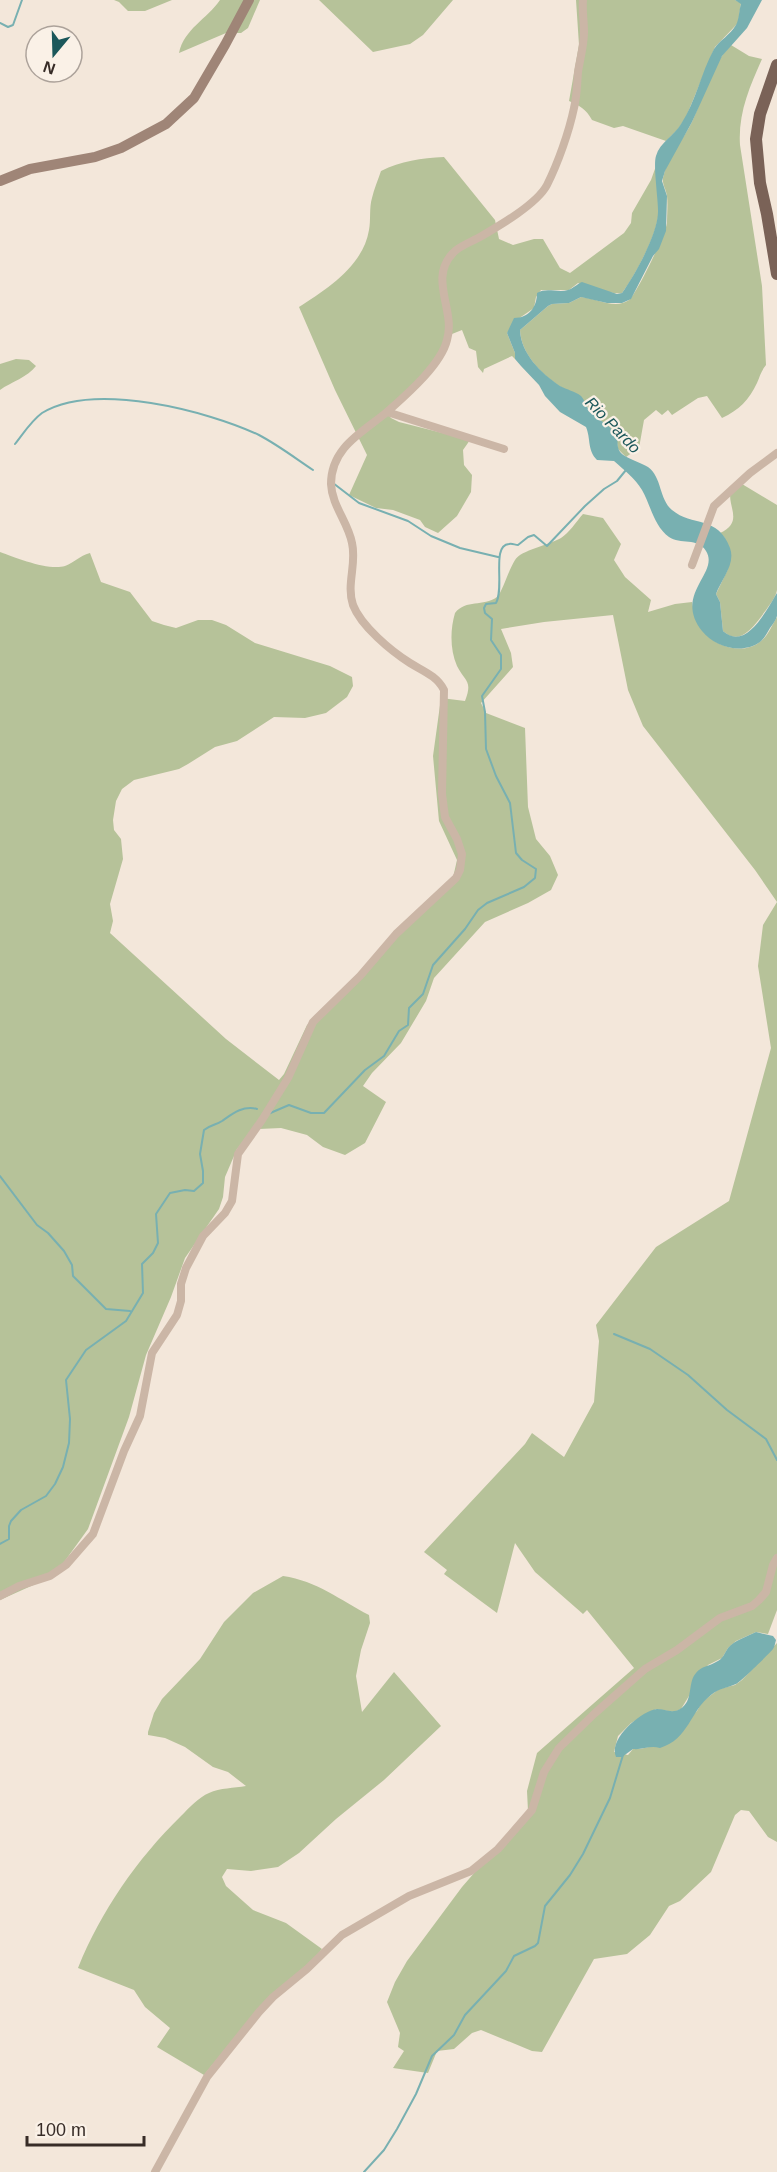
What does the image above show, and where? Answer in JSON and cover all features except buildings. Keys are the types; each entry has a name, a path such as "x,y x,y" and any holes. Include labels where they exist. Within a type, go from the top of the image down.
{"main road":[{"path":"777,65 760,114 756,139 760,183 777,274"}],"street":[{"path":"0,181 30,169 95,157 166,124 194,98 249,0"},
{"path":"0,1596 58,1571 83,1548 93,1534 124,1451 140,1416 152,1353 177,1316 181,1301 181,1284 186,1268 203,1236 225,1213 232,1201 238,1154 288,1078 313,1022 360,976 418,912 448,887 460,870 462,854 445,817 442,794 444,690 433,677 395,652 357,614 350,594 353,545 348,528 335,505 331,483 334,466 340,452 355,436 387,412 434,364 448,339 448,321 441,276 445,263 454,251 537,198 546,186 574,109 584,32 583,0"},
{"path":"387,412 504,449"},
{"path":"692,565 714,506 750,473 777,453"},
{"path":"154,2172 207,2077 273,1997 307,1969 342,1935 409,1896 471,1871 498,1849 532,1810 544,1772 559,1748 645,1669 720,1618 752,1606 759,1600 765,1592 777,1558"}],"green space":[{"path":"114,0 172,0 145,11 128,11"},
{"path":"220,0 260,0 248,28 241,33 226,33 179,53 186,37"},
{"path":"319,0 453,0 423,35 410,44 373,52"},
{"path":"576,0 735,0 741,3 738,23 715,47 686,117 666,141 623,126 614,128 592,120 582,108 569,101 579,45"},
{"path":"731,45 749,56 762,59 745,101 740,145 762,286 766,365 747,399 734,412 722,418 707,396 698,398 672,415 668,410 662,415 656,410 644,420 639,448 626,457 618,449 613,433 590,412 586,403 554,382 534,363 524,347 520,330 552,304 569,303 581,297 618,304 624,303 633,296 667,223 667,196 663,180 665,171 692,122 713,71"},
{"path":"444,157 495,220 499,239 513,245 543,239 560,268 570,273 624,233 631,223 632,213 651,180 656,166 659,202 652,239 622,293 612,293 578,283 569,290 541,290 536,297 534,308 518,319 507,333 515,359 512,356 484,369 483,373 478,367 476,351 469,348 462,330 452,334 447,332 437,358 388,414 399,422 470,440 463,450 464,465 472,475 471,492 457,516 438,533 425,527 420,520 393,510 376,508 349,495 367,455 335,390 299,307 332,284 359,255 369,230 371,202 381,171 411,161"},
{"path":"16,359 29,360 36,366 0,390 0,364"},
{"path":"737,481 777,505 777,590 773,600 753,627 736,637 723,631 720,602 716,594 728,569 725,538 720,533 732,523 730,496 731,489"},
{"path":"583,514 603,518 621,544 614,560 625,577 651,600 648,612 675,604 692,602 700,626 710,638 724,646 740,649 761,641 777,617 777,902 755,870 643,726 628,690 613,615 501,629 511,653 513,667 481,703 486,713 525,728 528,807 536,839 550,856 558,875 551,890 485,922 434,978 426,1001 401,1043 372,1073 363,1086 386,1102 365,1143 345,1155 323,1147 307,1135 281,1128 259,1129 250,1133 237,1149 225,1177 219,1209 185,1258 146,1355 129,1417 88,1529 62,1565 40,1582 0,1600 0,552 50,567 65,566 90,553 101,582 130,592 152,621 176,628 198,620 212,620 226,625 255,643 330,666 352,677 353,686 347,697 326,713 305,718 274,717 237,741 215,747 179,769 134,780 122,789 116,801 114,830 121,839 123,859 110,904 113,921 110,933 226,1039 279,1080 307,1025 452,882 457,860 439,821 433,756 441,698 465,701 468,689 453,653 452,626 455,613 469,604 486,602 497,597 518,556 561,538"},
{"path":"777,902 777,1610 768,1634 756,1632 736,1641 722,1658 708,1665 681,1709 674,1712 656,1709 631,1723 618,1736 614,1752 628,1755 633,1749 653,1746 697,1711 702,1702 719,1689 735,1685 742,1680 777,1643 777,1842 768,1837 749,1811 741,1810 735,1815 711,1872 680,1901 669,1906 650,1935 627,1954 594,1959 542,2052 532,2051 481,2030 472,2033 454,2049 437,2051 428,2073 393,2068 404,2051 398,2047 400,2033 387,2002 407,1961 462,1887 528,1811 527,1791 537,1753 634,1668 587,1610 583,1614 535,1572 515,1543 497,1613 444,1574 447,1570 424,1552 525,1444 532,1433 564,1457 594,1402 599,1341 596,1325 656,1247 729,1201 771,1048 758,966 763,925"},
{"path":"283,1576 307,1582 369,1615 370,1623 361,1650 356,1676 362,1712 394,1672 441,1726 384,1780 299,1853 278,1867 251,1871 227,1869 222,1877 226,1886 253,1910 286,1923 322,1949 305,1970 261,2006 204,2075 157,2047 170,2028 145,2007 134,1990 78,1968 109,1906 135,1868 165,1833 205,1795 218,1790 246,1786 228,1772 213,1767 185,1747 165,1738 148,1735 148,1732 154,1713 162,1699 200,1659 224,1622 253,1593"}],"water":[{"path":"735,0 762,0 747,28 722,56 692,122 665,171 662,181 667,196 666,231 659,249 653,256 631,299 622,303 607,303 581,297 569,303 552,304 520,330 524,347 533,362 560,386 581,396 590,411 613,432 617,438 619,451 623,455 653,471 665,500 672,510 712,526 725,538 730,548 731,560 716,594 720,602 723,631 732,636 740,636 748,632 762,618 777,593 777,616 774,622 760,642 745,648 721,645 707,637 694,618 692,606 694,595 709,559 703,547 669,537 660,527 642,490 633,478 614,461 597,460 590,448 586,427 560,412 545,396 539,385 515,359 507,333 514,318 524,316 531,311 536,303 537,293 541,291 568,290 582,282 617,294 622,293 633,276 655,230 658,205 656,156 686,115 714,49 736,25 741,4"},
{"path":"756,1632 773,1636 776,1640 773,1649 736,1684 711,1695 677,1738 660,1748 633,1749 622,1757 616,1757 615,1750 621,1734 635,1720 657,1709 671,1711 680,1709 689,1697 693,1677 698,1671 720,1659 734,1643"}],"waterway":[{"path":"0,23 8,27 13,25 22,0"},
{"path":"15,444 42,413 64,404 91,400 120,400 182,409 237,426 280,447 313,470"},
{"path":"268,1114 289,1105 311,1113 324,1113 365,1070 384,1056 399,1031 408,1025 409,1008 423,994 433,965 465,929 478,910 487,903 524,887 535,878 536,869 516,853 510,803 496,776 486,749 482,696 501,669 501,655 491,640 492,619 485,613 484,608 486,604 496,603 499,588 499,559 504,546 518,545 534,535 547,546 585,506 617,481 626,470"},
{"path":"333,483 359,503 408,521 431,536 460,548 498,557"},
{"path":"0,1544 9,1539 11,1521 21,1510 46,1496 55,1484 63,1467 69,1443 70,1419 66,1380 86,1350 126,1321 143,1293 142,1264 153,1253 158,1243 156,1214 170,1193 194,1191 203,1183 200,1154 204,1130 238,1111 247,1108 257,1109"},
{"path":"0,1176 37,1225 48,1233 64,1251 72,1265 73,1276 106,1309 130,1311"},
{"path":"614,1334 650,1349 688,1375 727,1410 766,1439 777,1460"},
{"path":"364,2172 384,2150 397,2129 416,2094 432,2056 454,2035 465,2015 506,1971 514,1956 538,1943 545,1906 570,1875 583,1854 610,1798 623,1755"}],"water label":[{"name":"Rio Pardo","path":"613,425"}]}
